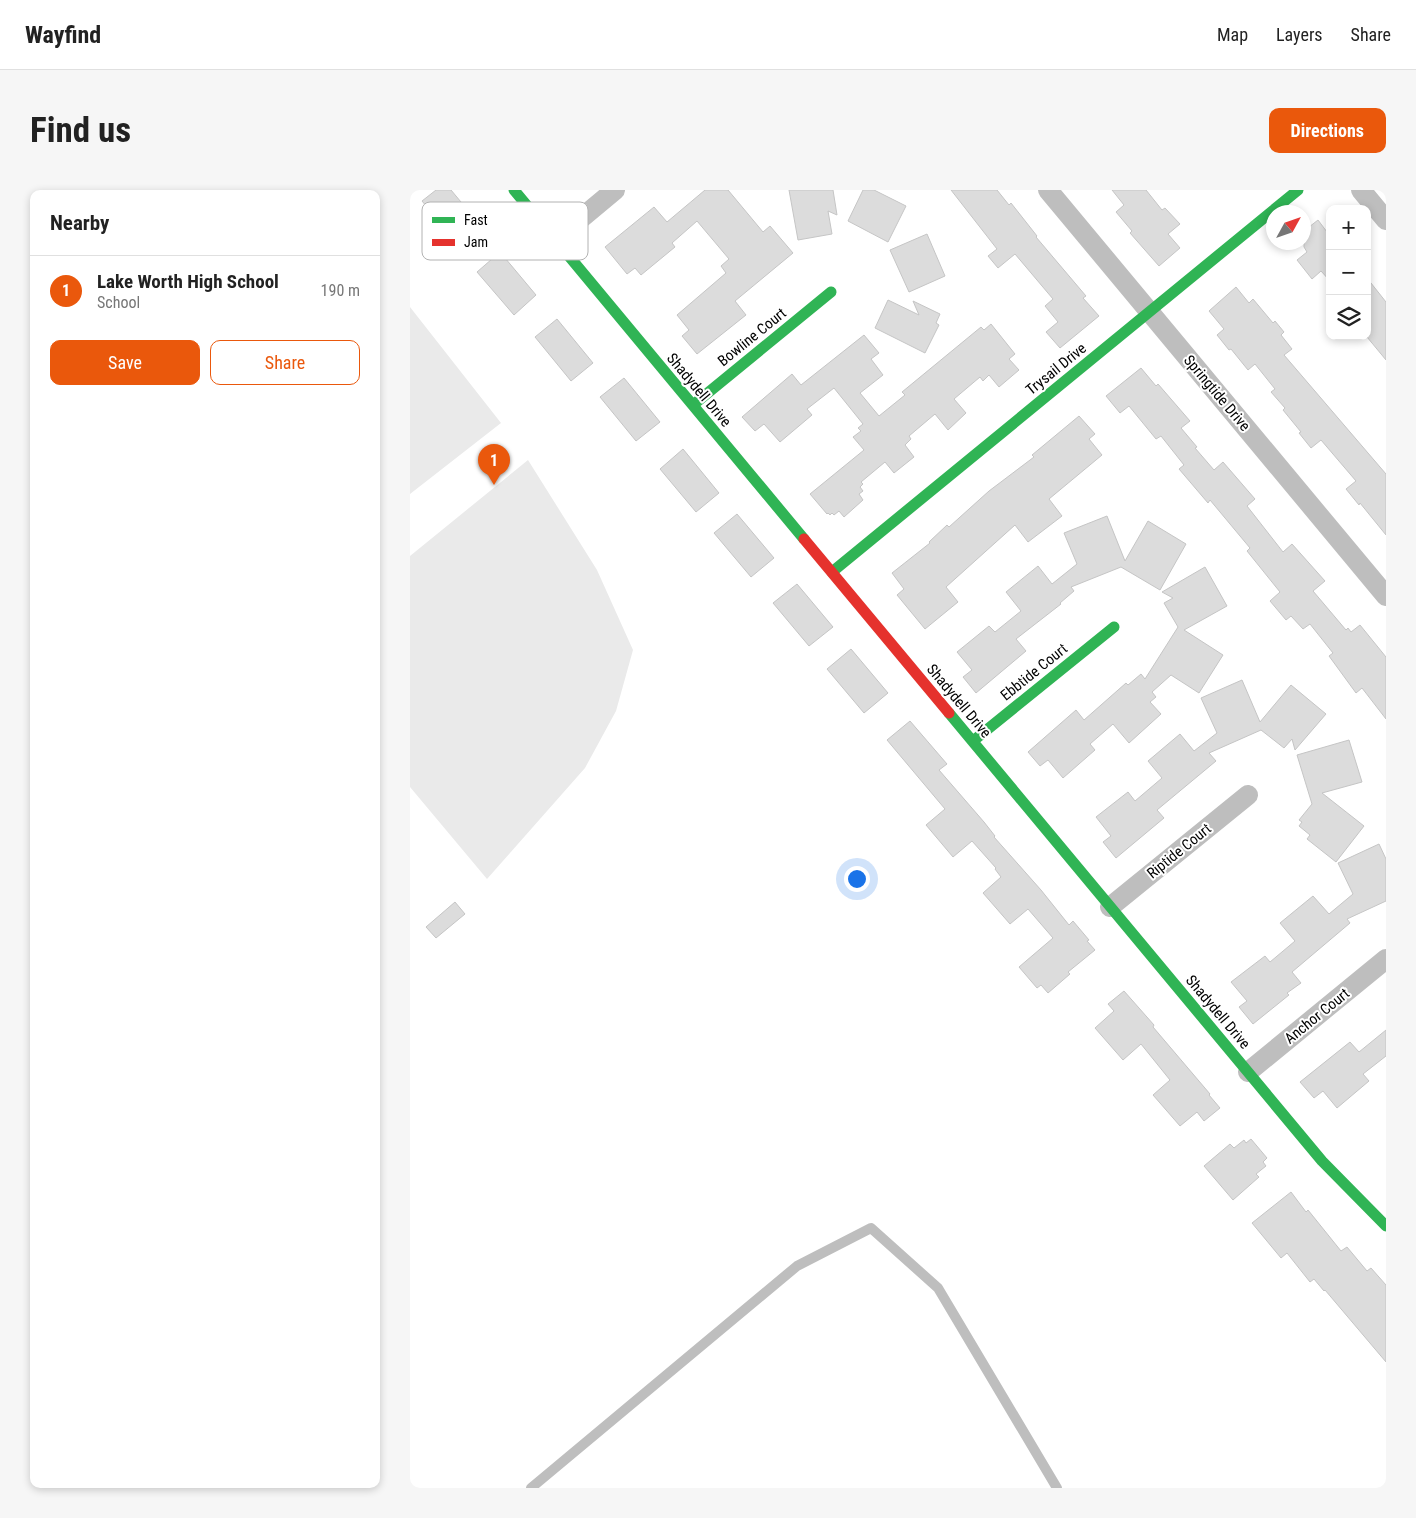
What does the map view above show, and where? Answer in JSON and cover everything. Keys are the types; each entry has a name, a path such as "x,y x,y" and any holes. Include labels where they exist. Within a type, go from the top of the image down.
{"street":[{"name":"Shadydell Drive","path":"514,190 524,202"},
{"path":"588,213 616,190"},
{"name":"Springtide Drive","path":"1048,190 1386,596"},
{"name":"Trysail Drive","path":"832,572 1298,190"},
{"path":"1361,190 1386,220"},
{"name":"Shadydell Drive","path":"572,260 1322,1161 1386,1226"},
{"name":"Bowline Court","path":"693,406 831,292"},
{"name":"Ebbtide Court","path":"972,741 1114,627"},
{"name":"Riptide Court","path":"1110,907 1248,796"},
{"name":"Anchor Court","path":"1248,1072 1386,960"}],"lane":[{"path":"531,1488 797,1266 871,1228 938,1288 1057,1488"}],"shaded area":[{"path":"410,307 501,423 410,494"},
{"path":"528,460 597,570 633,650 616,711 585,768 487,879 410,787 410,556"}],"building":[{"path":"436,190 451,190 461,202 423,202"},
{"path":"705,190 728,190 763,232 770,226 793,253 735,301 746,315 697,354 682,336 689,330 677,315 726,273 721,266 729,259 697,221 672,243 675,247 641,275 635,268 627,274 605,247 654,207 667,222"},
{"path":"789,190 833,190 837,215 828,211 832,234 798,240"},
{"path":"863,190 874,190 906,206 888,242 848,221"},
{"path":"951,190 997,190 1009,205 1011,203 1036,237 1086,296 1083,298 1099,316 1060,348 1046,332 1058,322 1045,306 1053,299 1015,254 998,268 988,256 997,249"},
{"path":"1112,190 1146,190 1162,210 1165,208 1180,224 1168,234 1180,248 1159,266 1130,233 1132,231 1116,212 1124,205"},
{"path":"1318,220 1326,231 1326,277 1321,271 1312,279 1297,260 1307,252 1306,250 1311,250 1311,226"},
{"path":"927,234 945,276 909,292 890,250"},
{"path":"491,260 507,260 536,295 514,315 477,272"},
{"path":"1371,283 1386,302 1386,360 1369,340 1371,340"},
{"path":"1236,287 1249,303 1253,299 1273,323 1275,321 1284,332 1281,335 1292,349 1284,355 1386,474 1386,535 1346,489 1356,481 1321,440 1311,448 1283,410 1285,408 1271,392 1275,389 1255,364 1248,370 1217,335 1224,329 1209,311"},
{"path":"888,300 919,315 913,301 940,314 936,323 939,325 925,353 875,328"},
{"path":"557,319 593,363 571,381 535,337"},
{"path":"991,324 1015,354 1009,359 1019,370 999,387 989,375 983,381 980,377 954,399 966,413 948,430 935,414 909,436 911,439 905,445 914,457 894,473 885,462 861,482 863,484 860,487 863,491 859,494 863,500 844,517 839,511 834,515 832,513 830,515 827,514 810,494 864,450 853,437 861,431 858,428 863,424 834,388 807,409 812,415 780,442 764,424 755,431 742,417 792,374 801,385 864,335 879,353 871,359 883,375 860,393 879,416 905,395 902,392 981,327 984,330"},
{"path":"1141,368 1156,386 1158,384 1190,421 1181,428 1214,470 1223,462 1255,499 1247,506 1283,552 1292,544 1325,581 1313,591 1346,630 1348,628 1351,632 1360,625 1386,657 1386,719 1362,688 1356,693 1329,656 1333,653 1310,624 1303,629 1291,616 1286,620 1270,601 1280,592 1247,551 1250,548 1210,500 1208,503 1179,469 1184,465 1161,436 1156,439 1129,406 1120,413 1106,396"},
{"path":"624,378 660,422 636,441 600,397"},
{"path":"1079,416 1095,434 1089,439 1102,455 1049,499 1062,516 1028,542 1015,525 946,587 958,602 925,629 897,595 904,589 892,573 930,543 947,525 949,527 989,491 1034,457 1032,455"},
{"path":"683,449 719,493 696,512 660,469"},
{"path":"737,514 774,558 751,577 714,533"},
{"path":"1107,516 1125,561 1148,521 1186,544 1160,590 1121,567 1071,587 1074,591 1061,604 1016,639 1026,651 976,693 963,677 972,670 957,652 989,626 995,632 1021,611 1006,592 1038,566 1052,584 1077,564 1064,533"},
{"path":"1205,567 1227,606 1184,630 1223,655 1199,693 1171,675 1152,692 1156,697 1150,702 1161,714 1129,743 1113,724 1090,744 1095,750 1063,778 1048,760 1040,766 1028,752 1076,710 1084,720 1126,683 1128,685 1141,674 1145,679 1178,627 1164,603 1173,598 1162,592"},
{"path":"797,584 833,627 809,646 773,603"},
{"path":"851,649 888,693 864,713 827,669"},
{"path":"1242,680 1260,722 1291,685 1326,714 1295,750 1292,739 1284,748 1261,730 1209,753 1216,761 1157,810 1164,818 1116,858 1103,842 1111,836 1096,817 1128,792 1135,801 1162,778 1148,761 1180,734 1194,751 1217,733 1201,698"},
{"path":"910,721 947,764 939,770 1069,925 1073,921 1095,950 1068,972 1070,974 1048,993 1041,985 1037,988 1019,967 1053,938 1028,909 1010,924 983,893 1001,877 996,868 972,841 953,857 926,825 945,809 887,740"},
{"path":"1349,740 1362,782 1322,793 1364,826 1336,862 1307,839 1310,835 1299,826 1302,822 1299,820 1312,804 1297,755"},
{"path":"1379,844 1386,859 1386,901 1347,919 1350,923 1292,972 1301,983 1253,1024 1239,1007 1247,1001 1231,982 1265,956 1270,962 1295,941 1280,923 1313,896 1329,914 1353,894 1338,863"},
{"path":"455,902 465,914 436,938 426,927"},
{"path":"1124,991 1154,1025 1153,1027 1220,1108 1204,1121 1197,1112 1180,1126 1153,1095 1170,1080 1141,1044 1123,1060 1095,1028 1114,1011 1108,1004"},
{"path":"1386,1030 1386,1056 1363,1074 1369,1081 1337,1108 1323,1091 1314,1098 1300,1082 1350,1042 1359,1052"},
{"path":"1251,1139 1267,1158 1263,1162 1266,1166 1256,1174 1259,1177 1233,1200 1204,1166 1230,1144 1234,1148 1244,1140 1246,1143"},
{"path":"1291,1192 1341,1251 1347,1247 1367,1271 1371,1268 1386,1285 1386,1362 1325,1290 1314,1279 1310,1282 1287,1253 1281,1258 1252,1223"}],"traffic: fast":[{"path":"514,190 524,202"},
{"path":"832,572 1298,190"},
{"path":"572,260 804,539"},
{"path":"693,405 831,292"},
{"path":"973,741 1114,627"},
{"path":"949,713 1322,1161 1386,1226"}],"traffic: jam":[{"path":"804,539 949,713"}],"place":[{"name":"Lake Worth High School","path":"494,485"}]}
